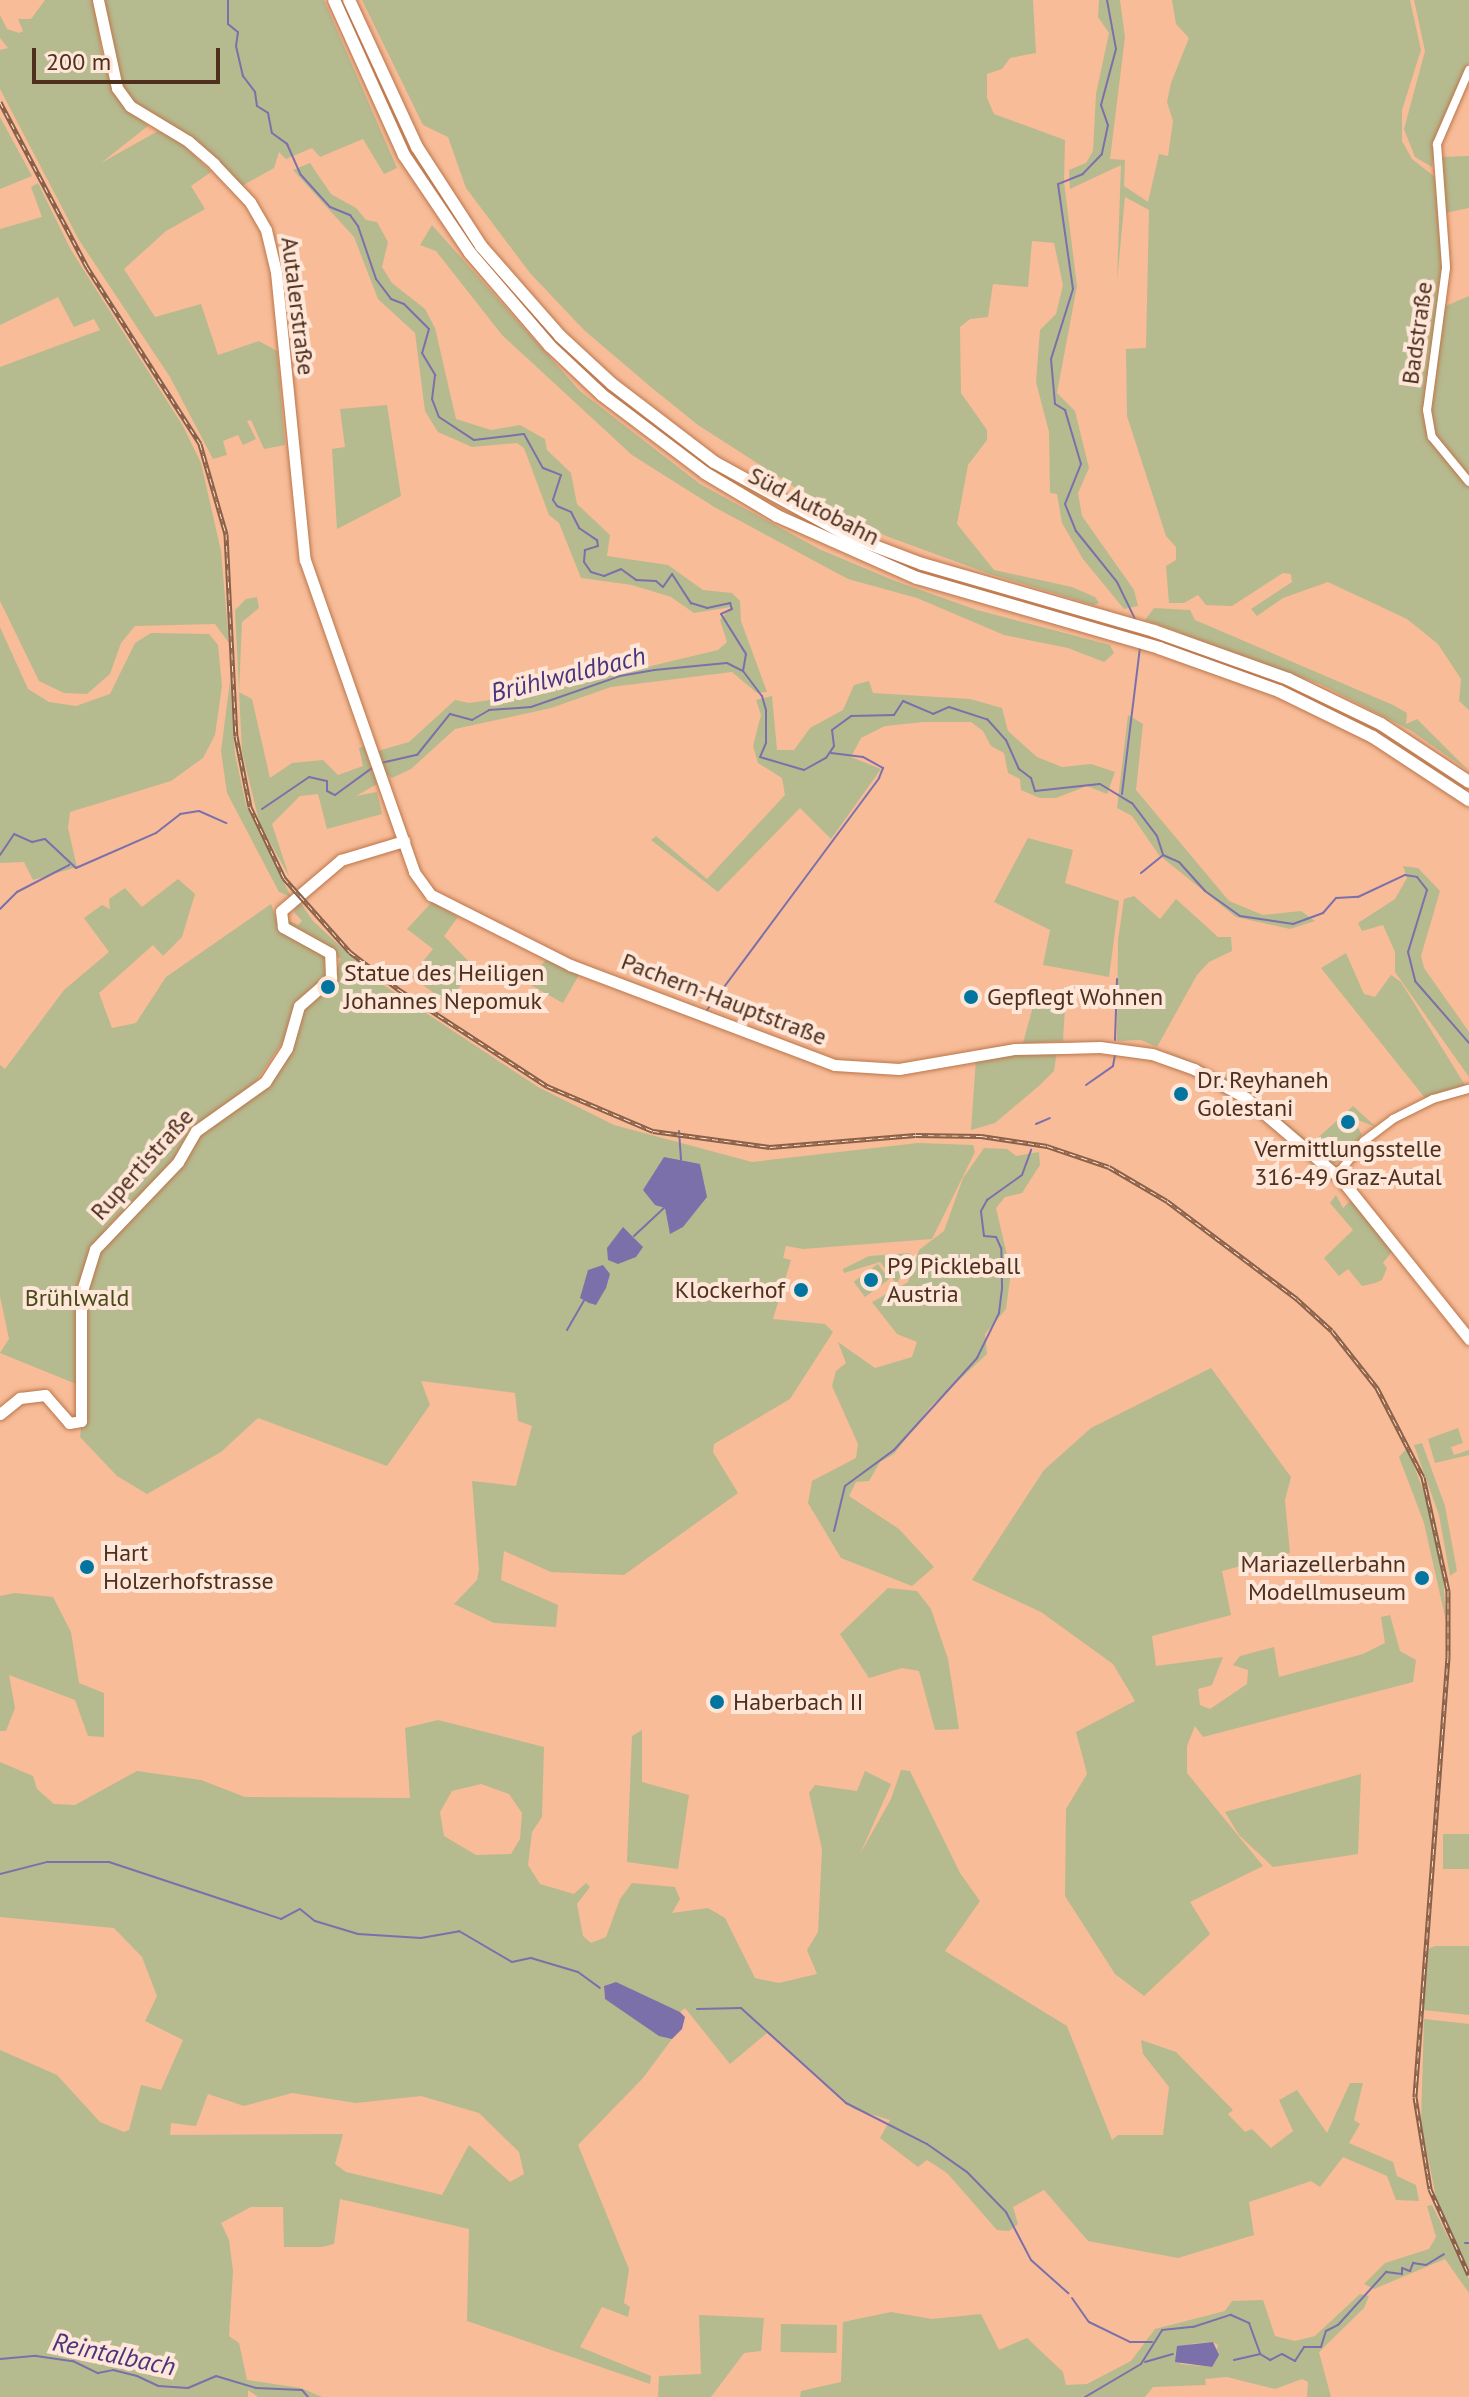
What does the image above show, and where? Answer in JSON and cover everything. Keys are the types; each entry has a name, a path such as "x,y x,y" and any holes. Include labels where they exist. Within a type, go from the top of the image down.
{"highway":[{"name":"Süd Autobahn","path":"334,0 404,155 470,253 550,346 602,395 705,473 845,550 917,578 1159,648 1279,691 1359,730 1469,800"},
{"name":"Süd Autobahn","path":"349,0 417,147 481,246 560,336 624,393 714,462 851,537 937,569 1154,631 1288,679 1381,724 1469,782"}],"main road":[{"name":"Autalerstraße","path":"98,0 117,88 130,106 188,141 214,164 250,202 266,230 276,272 302,542"},
{"name":"Pachern-Hauptstraße","path":"302,542 372,756 404,841 425,889 445,906 556,959 675,1001 804,1056 883,1070 1015,1049 1112,1047 1152,1054 1232,1089 1337,1175 1469,1339"},
{"name":"Rupertistraße","path":"0,1414 20,1398 45,1395 69,1423 81,1421 81,1294 95,1249 178,1162 196,1131 265,1082 287,1048 299,1006 331,978 330,953 283,927 281,911 341,860 404,841"}],"street":[{"name":"Badstraße","path":"1469,70 1440,133 1438,175 1446,284 1427,420 1432,437 1469,482"},
{"path":"1337,1175 1364,1141 1393,1119 1433,1099 1469,1089"}],"green space":[{"path":"45,0 94,0 104,65 116,96 148,126 101,163 158,131 182,143 211,172 191,186 205,209 166,231 124,269 155,317 201,304 218,355 259,341 277,351 285,445 264,449 251,420 247,421 256,439 243,445 238,435 223,441 227,455 213,459 170,377 79,240 0,89 0,50 8,48 0,38 0,15 7,29 19,33 23,31 18,19 31,19"},
{"path":"103,0 324,0 397,168 384,174 363,139 320,157 312,148 286,159 279,152 274,168 240,187 128,98 120,84"},
{"path":"362,0 1033,0 1036,53 1010,58 1002,69 987,74 987,98 994,114 1065,140 1064,182 1077,286 1057,393 1075,411 1089,468 1078,493 1082,516 1134,590 1138,606 1124,609 1083,559 1062,523 1057,494 1050,493 1049,432 1036,382 1040,330 1056,314 1063,285 1054,243 1032,241 1028,287 993,284 988,317 970,319 960,327 961,393 987,430 987,440 968,465 957,524 994,570 1072,587 1095,597 1099,603 1094,605 990,574 886,536 824,506 698,425 652,388 584,330 530,273 466,188 448,137 423,125"},
{"path":"1099,0 1120,0 1125,37 1110,159 1125,160 1124,186 1148,202 1159,154 1168,156 1173,121 1167,102 1189,38 1176,24 1172,0 1410,0 1421,50 1402,110 1402,141 1412,159 1435,177 1443,256 1441,308 1469,296 1469,710 1459,701 1461,679 1438,644 1407,619 1328,582 1283,598 1257,616 1251,609 1292,582 1291,574 1283,573 1232,606 1206,605 1198,595 1184,603 1169,603 1166,566 1176,560 1176,547 1166,536 1127,416 1126,349 1146,348 1149,210 1125,197 1117,281 1121,165 1070,189 1069,170 1086,163 1093,151 1096,94 1109,33 1098,17"},
{"path":"1414,0 1469,0 1469,63 1437,132 1432,167 1415,157 1404,129 1425,51"},
{"path":"0,117 32,176 0,189"},
{"path":"1469,156 1469,208 1445,213 1440,157"},
{"path":"310,163 331,194 356,208 366,220 377,222 388,242 382,267 392,283 425,309 435,328 456,419 491,430 520,425 545,439 547,450 571,473 577,504 610,535 607,556 668,565 703,590 732,593 740,601 741,621 767,692 757,693 732,672 611,687 551,708 455,729 411,769 392,778 386,774 378,751 409,742 455,700 469,703 534,694 718,650 727,642 720,620 731,607 694,613 671,597 632,585 581,578 559,523 549,515 524,448 517,443 472,447 438,432 425,411 415,333 378,299 354,237 293,170"},
{"path":"38,183 71,250 183,426 201,463 221,551 229,643 215,624 135,626 121,643 110,674 87,694 64,693 39,681 0,601 0,367 100,330 94,319 74,327 58,297 0,325 0,229 42,217 31,187"},
{"path":"432,225 580,391 700,484 819,549 895,581 977,610 1110,645 1114,653 1104,662 1068,648 1004,635 917,598 848,579 716,508 632,455 502,335 436,251 420,245"},
{"path":"387,405 401,496 337,529 332,449 345,447 340,409"},
{"path":"257,597 259,608 242,622 239,692 235,610 246,599"},
{"path":"1154,608 1190,610 1195,620 1393,705 1407,713 1406,724 1417,719 1469,771 1410,730 1320,684 1145,620"},
{"path":"0,627 28,689 49,702 76,706 110,694 135,643 151,633 209,634 218,645 222,686 215,735 203,758 171,781 70,812 68,828 77,867 33,880 24,862 0,863"},
{"path":"230,681 235,754 246,805 291,897 279,892 227,793 221,751"},
{"path":"869,681 873,693 970,699 1002,708 1008,731 1037,757 1062,767 1091,764 1115,772 1107,794 1087,786 1056,798 1040,798 1021,790 1020,779 1008,773 1004,753 991,746 983,731 971,722 923,722 885,726 861,738 851,757 881,769 831,839 800,808 718,892 651,840 656,836 707,879 785,795 782,778 758,763 753,746 761,715 756,700 772,696 777,750 794,750 810,728 843,710 854,685"},
{"path":"239,692 252,699 270,778 292,763 323,760 338,775 363,766 359,748 364,746 377,784 356,796 377,792 382,814 327,829 318,794 300,796 272,824 289,876 260,825 242,752"},
{"path":"1128,715 1143,724 1136,790 1229,901 1263,915 1301,911 1315,921 1290,929 1236,917 1159,855 1132,816 1117,808"},
{"path":"1028,838 1073,850 1065,883 1119,901 1109,977 1043,965 1050,930 994,902"},
{"path":"1403,866 1418,868 1440,891 1421,956 1424,968 1469,1032 1469,1077 1395,972 1395,952 1383,925 1362,931 1358,923 1395,899 1407,878"},
{"name":"Brühlwald","path":"178,879 195,894 182,937 163,956 153,945 99,993 112,1028 136,1023 166,977 271,904 280,929 327,957 329,974 293,1007 284,1040 257,1080 260,1084 191,1128 170,1167 107,1227 113,1231 166,1179 195,1136 258,1093 291,1045 305,1004 330,985 341,959 287,927 287,920 298,925 302,921 294,912 298,899 313,921 379,982 538,1087 614,1125 752,1162 918,1143 973,1145 975,1152 932,1239 803,1249 786,1246 783,1258 791,1260 773,1319 825,1324 833,1332 790,1399 714,1444 713,1452 738,1493 624,1575 551,1572 504,1551 501,1580 558,1605 556,1627 494,1623 454,1604 477,1580 479,1570 472,1481 516,1486 532,1426 518,1421 515,1393 421,1381 430,1405 387,1466 258,1418 221,1452 147,1494 117,1476 80,1437 86,1388 0,1353 9,1339 0,1296 0,1065 5,1069 64,990 109,952 84,918 102,905 110,909 109,899 125,888 142,907"},
{"path":"1134,896 1160,919 1176,899 1218,937 1231,937 1232,951 1209,962 1197,975 1157,1047 1141,1040 1117,1041 1118,940 1124,899"},
{"path":"432,902 458,917 444,936 476,969 446,1002 411,976 433,949 407,929"},
{"path":"1346,953 1364,994 1375,997 1391,975 1401,982 1465,1085 1425,1098 1321,968"},
{"path":"546,960 580,973 563,1003 525,982"},
{"path":"1035,999 1065,1007 1063,1041 1023,1043"},
{"path":"1163,1049 1238,1083 1311,1144 1353,1106 1376,1127 1353,1118 1362,1135 1345,1158 1332,1165 1237,1086"},
{"path":"1057,1051 1054,1071 1040,1085 995,1123 971,1130 976,1059"},
{"path":"984,1148 1007,1149 1016,1156 1039,1152 1040,1165 1022,1193 1005,1197 996,1208 1011,1272 1006,1309 985,1334 987,1354 931,1406 894,1454 880,1462 869,1481 856,1482 849,1496 899,1529 934,1567 912,1586 841,1558 808,1503 812,1481 856,1458 858,1444 832,1386 836,1371 846,1363 838,1342 875,1368 912,1357 917,1342 897,1334 872,1302 908,1282 919,1250 944,1231 963,1178"},
{"path":"1336,1195 1343,1208 1350,1201 1358,1205 1393,1250 1383,1263 1387,1268 1382,1280 1362,1286 1348,1269 1339,1276 1324,1258 1353,1230 1330,1203"},
{"path":"910,1253 897,1284 880,1262 844,1273 843,1269 869,1256"},
{"name":"P9 Pickleball Austria","path":"878,1264 889,1279 865,1297 854,1282"},
{"path":"1211,1368 1291,1477 1285,1500 1290,1553 1222,1571 1231,1615 1152,1636 1156,1666 1223,1657 1212,1685 1198,1689 1200,1705 1210,1709 1247,1684 1248,1670 1233,1665 1240,1656 1274,1647 1279,1677 1363,1654 1385,1643 1381,1617 1390,1615 1400,1651 1416,1660 1413,1682 1203,1737 1195,1726 1187,1746 1187,1773 1263,1866 1190,1902 1210,1934 1144,1996 1115,1974 1065,1896 1066,1809 1087,1774 1076,1732 1135,1701 1113,1664 1041,1612 972,1580 1044,1470 1091,1428"},
{"path":"1458,1428 1463,1443 1451,1447 1454,1455 1469,1450 1469,1455 1435,1463 1428,1439"},
{"path":"1422,1443 1445,1506 1457,1571 1450,1576 1439,1515 1414,1445"},
{"path":"1407,1448 1432,1513 1443,1574 1446,1621 1424,1523 1399,1457"},
{"path":"888,1588 917,1591 931,1609 948,1659 959,1729 935,1730 919,1671 902,1668 869,1678 840,1634"},
{"path":"15,1593 53,1597 71,1632 79,1683 104,1693 104,1737 88,1736 75,1700 9,1675 15,1708 6,1731 0,1731 0,1596"},
{"path":"438,1720 544,1747 542,1817 532,1832 528,1865 540,1884 574,1894 586,1883 590,1887 577,1904 583,1936 591,1943 606,1937 620,1899 632,1883 675,1887 680,1899 672,1913 708,1908 725,1918 755,1978 779,1983 817,1974 807,1950 818,1932 822,1849 809,1793 815,1785 857,1791 865,1771 891,1784 860,1854 891,1799 901,1770 910,1771 960,1873 980,1901 945,1951 1067,2026 1112,2140 1118,2135 1163,2135 1169,2087 1143,2054 1141,2040 1176,2052 1233,2110 1228,2114 1245,2132 1252,2129 1271,2148 1293,2131 1279,2100 1297,2090 1327,2133 1350,2083 1363,2083 1354,2120 1360,2124 1349,2143 1393,2162 1397,2176 1416,2185 1419,2201 1396,2200 1387,2176 1343,2157 1320,2187 1311,2181 1249,2202 1254,2235 1178,2258 1088,2241 1044,2190 1013,2207 1018,2224 1009,2231 997,2230 947,2173 927,2160 918,2167 880,2138 890,2120 854,2109 767,2033 730,2064 685,2008 680,2012 612,1983 604,1986 605,1999 672,2039 643,2078 578,2145 629,2269 624,2303 630,2307 628,2317 602,2307 580,2347 651,2376 650,2384 467,2321 469,2229 340,2199 334,2244 322,2247 284,2247 283,2207 251,2207 221,2223 229,2240 233,2271 229,2336 239,2343 247,2380 301,2388 322,2397 258,2397 248,2390 248,2397 0,2397 0,2050 57,2075 100,2122 124,2132 129,2130 141,2085 161,2090 183,2040 145,2021 157,1996 142,1957 114,1928 0,1917 0,1762 33,1776 37,1789 54,1804 75,1805 137,1771 201,1780 245,1797 410,1798 405,1728","holes":["481,1784 509,1794 522,1813 520,1839 511,1854 476,1855 444,1836 440,1812 452,1791","292,2093 356,2103 421,2096 479,2113 519,2152 524,2174 510,2182 469,2145 442,2195 346,2172 335,2164 343,2134 170,2135 171,2123 196,2126 208,2094 244,2106"]},
{"path":"642,1730 642,1782 689,1795 678,1869 627,1862 632,1736"},
{"path":"1361,1774 1358,1854 1273,1867 1239,1835 1225,1812"},
{"path":"1443,1834 1469,1834 1469,1869 1443,1869"},
{"path":"1435,1946 1469,1946 1469,2015 1423,2010 1428,1949"},
{"path":"1424,2019 1469,2024 1469,2269 1437,2202 1421,2124"},
{"path":"1432,2205 1469,2279 1469,2293 1445,2259 1374,2289 1364,2284 1385,2263 1429,2249 1436,2237 1427,2206"},
{"path":"1360,2294 1369,2296 1364,2308 1319,2352 1331,2397 1307,2397 1308,2382 1302,2379 1275,2389 1227,2377 1205,2379 1206,2385 1153,2387 1145,2397 800,2397 801,2391 841,2382 843,2322 891,2312 932,2319 981,2314 999,2350 1027,2338 1063,2372 1066,2385 1087,2384 1131,2361 1155,2329 1225,2311 1232,2301 1263,2300 1275,2336 1295,2341 1315,2336","holes":["1213,2342 1218,2345 1212,2367 1180,2364 1190,2344"]},
{"path":"699,2315 764,2318 761,2351 744,2353 711,2397 658,2397 659,2376 701,2374"},
{"path":"781,2324 837,2325 837,2353 781,2352"}],"shaded area":[{"path":"664,1157 700,1164 707,1197 683,1227 670,1234 665,1208 655,1205 643,1190"},
{"path":"623,1227 643,1247 636,1257 618,1264 608,1260 607,1248"},
{"path":"603,1265 610,1274 596,1305 580,1298 588,1270"},
{"path":"616,1982 680,2012 685,2017 682,2029 672,2039 659,2036 605,1999 604,1986"},
{"path":"1213,2342 1219,2355 1212,2367 1175,2362 1177,2346"}],"waterway":[{"path":"228,0 228,24 238,32 236,46 243,76 255,92 257,106 268,113 272,133 287,144 301,175 330,207 350,215 358,226 376,279 391,299 404,304 429,329 422,353 435,375 432,399 439,417 474,440 524,434 543,468 561,475 553,500 557,506 571,512 579,528 597,540 598,546 585,550 584,562 591,572 604,576 621,569 636,580 656,581 663,587 672,574 691,603 707,608 730,603 732,609 721,614 746,654 743,671 762,696 766,710 766,743 760,757 804,770 826,758 834,746 832,730 851,716 894,715 903,701 933,714 949,707 987,719 1006,740 1019,769 1031,778 1035,791 1100,784 1132,803 1157,836 1163,855 1179,862 1205,891 1240,916 1293,924 1323,913 1336,898 1358,897 1405,875 1417,877 1427,890 1408,952 1415,981 1469,1043"},
{"path":"1107,0 1116,49 1101,105 1108,125 1102,154 1083,174 1058,184 1073,289 1051,359 1055,404 1065,410 1081,464 1065,504 1076,531 1117,582 1136,621"},
{"path":"1122,794 1140,647"},
{"name":"Brühlwaldbach","path":"381,763 417,755 450,714 472,720 489,710 531,707 620,676 654,670 727,663 743,671"},
{"path":"707,1010 879,778 883,768 863,757 831,753"},
{"name":"Brühlwaldbach","path":"262,809 309,777 327,781 327,791 335,795 372,768"},
{"name":"Brühlwaldbach","path":"0,855 14,834 32,842 45,839 76,868 156,833 180,814 199,811 226,823"},
{"path":"1141,873 1162,856"},
{"path":"0,909 17,892 69,865"},
{"path":"1115,1040 1117,979"},
{"path":"1086,1085 1113,1066 1115,1055"},
{"path":"1036,1124 1050,1118"},
{"path":"679,1131 681,1160"},
{"path":"834,1531 845,1486 894,1450 977,1358 999,1313 1002,1287 1001,1248 996,1237 984,1236 981,1211 987,1200 1022,1175 1031,1150"},
{"path":"634,1236 664,1208"},
{"path":"567,1330 584,1300"},
{"path":"0,1874 47,1862 109,1862 281,1919 300,1909 315,1921 358,1934 421,1938 459,1931 512,1962 531,1958 578,1972 600,1988"},
{"path":"697,2009 741,2008 846,2103 927,2144 967,2172 1006,2212 1031,2260 1068,2293"},
{"name":"Reintalbach","path":"1085,2397 1141,2364 1162,2330 1193,2327 1231,2315 1249,2323 1260,2354 1270,2360 1282,2354 1295,2361 1304,2347 1321,2347 1326,2331 1338,2325 1386,2272 1402,2274 1402,2268 1410,2271 1413,2263 1426,2265 1444,2254"},
{"path":"1072,2298 1089,2322 1130,2342 1152,2342"},
{"path":"1145,2362 1173,2354"},
{"path":"1234,2360 1259,2354"},
{"name":"Reintalbach","path":"0,2359 36,2356 73,2361 98,2373 113,2370 158,2386 188,2388 216,2376 256,2388 302,2390 308,2397"}],"railway":[{"path":"0,102 87,267 200,444 226,534 236,736 250,807 284,878 350,952 398,989 547,1086 653,1131 770,1147 916,1135 981,1136 1047,1146 1109,1167 1167,1201 1297,1299 1332,1331 1377,1388 1423,1477 1448,1591 1448,1657 1415,2097 1430,2189 1469,2275"}],"place":[{"name":"Statue des Heiligen Johannes Nepomuk","path":"328,987"},
{"name":"Gepflegt Wohnen","path":"971,997"},
{"name":"Dr. Reyhaneh Golestani","path":"1181,1094"},
{"name":"Vermittlungsstelle 316-49 Graz-Autal","path":"1348,1122"},
{"name":"P9 Pickleball Austria","path":"871,1280"},
{"name":"Klockerhof","path":"801,1290"},
{"name":"Hart Holzerhofstrasse","path":"87,1567"},
{"name":"Mariazellerbahn Modellmuseum","path":"1422,1578"},
{"name":"Haberbach II","path":"717,1702"}]}
